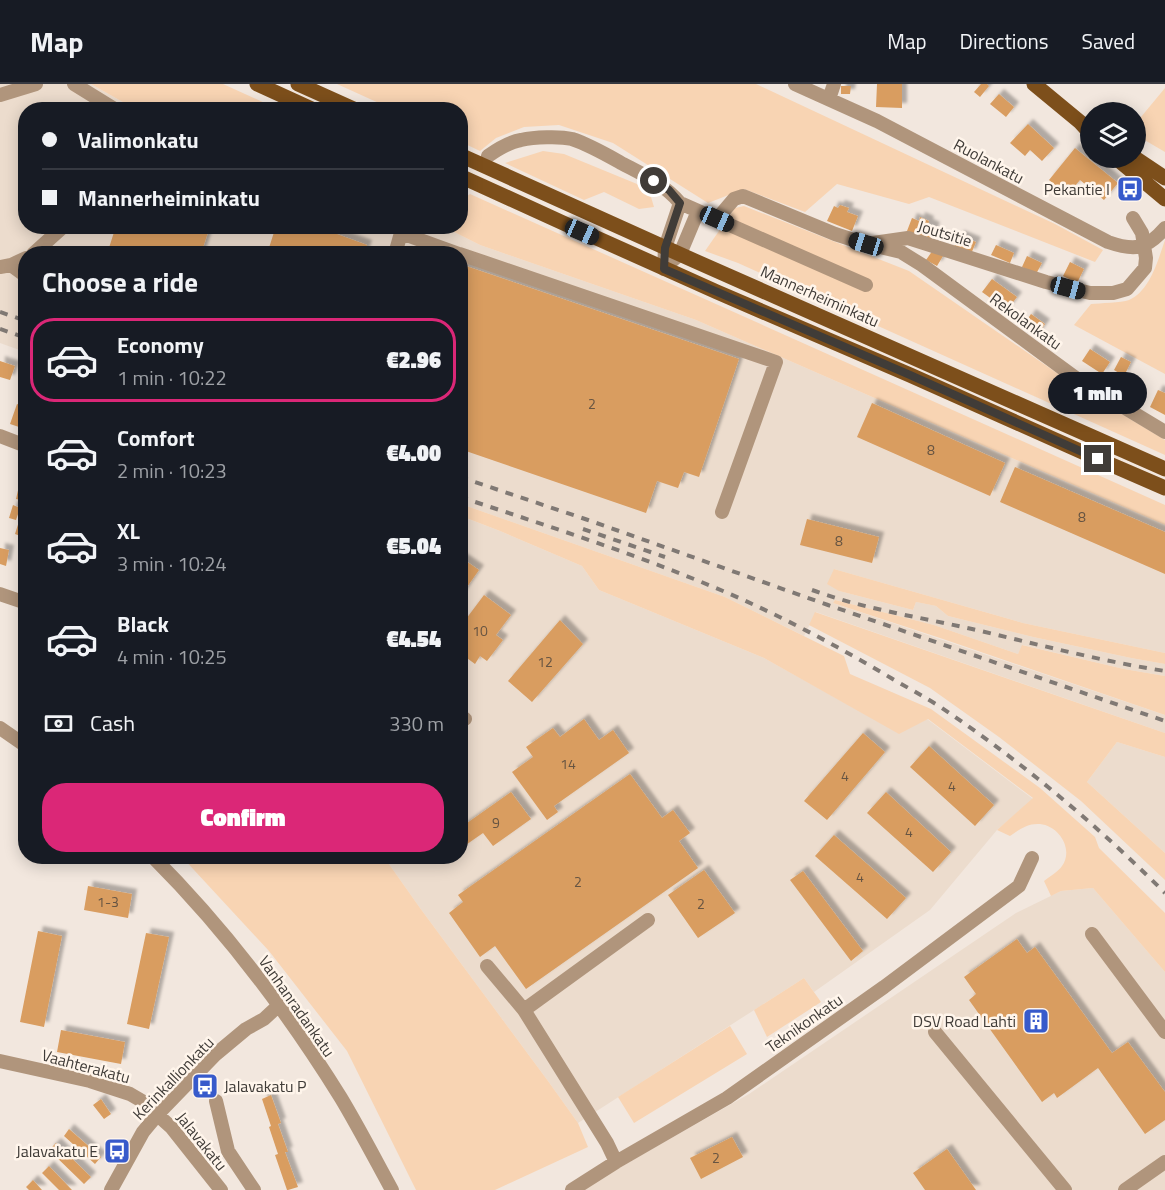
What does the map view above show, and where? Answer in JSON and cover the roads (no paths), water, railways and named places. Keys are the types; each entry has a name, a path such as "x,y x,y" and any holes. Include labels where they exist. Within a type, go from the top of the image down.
{"main road":[{"path":"257,84 296,102"},
{"path":"298,84 338,102"},
{"path":"1034,84 1080,122"},
{"name":"Mannerheiminkatu","path":"468,159 1165,469"},
{"path":"1146,165 1165,178"},
{"path":"1128,168 1165,199"},
{"path":"468,180 664,269 1165,488"}],"street":[{"path":"0,95 36,84"},
{"path":"74,84 103,102"},
{"name":"Ruolankatu","path":"795,84 877,121 1107,242 1127,247 1145,245"},
{"path":"829,99 834,84"},
{"path":"488,156 521,140 550,137 571,139 639,172 669,190 680,203 866,285"},
{"name":"Joutsitie","path":"717,219 734,199 743,196 835,234 866,244 908,238 1046,282 1090,293 1113,293 1127,289 1145,268 1145,245"},
{"path":"664,269 665,248 680,203"},
{"path":"664,269 680,254 698,211"},
{"path":"1133,218 1142,232 1145,245 1155,240 1165,228"},
{"path":"42,246 55,234"},
{"path":"410,234 440,246"},
{"name":"Rekolankatu","path":"866,244 901,252 922,265 1077,379 1165,432"},
{"path":"468,257 776,362 722,512"},
{"path":"0,436 18,444"},
{"path":"0,594 18,600"},
{"path":"0,728 18,740"},
{"name":"Teknikonkatu","path":"572,1190 727,1098 893,980 1018,886 1032,858"},
{"name":"Vanhanradankatu","path":"159,864 217,927 279,1005 341,1098 392,1190"},
{"path":"524,1010 648,920"},
{"path":"1092,934 1165,1032"},
{"path":"487,966 524,1010 607,1143 616,1162"},
{"name":"Kerinkallionkatu","path":"111,1190 143,1132 158,1114 216,1054 246,1029 264,1019 279,1005"},
{"path":"935,1032 1065,1190"},
{"name":"Vaahterakatu","path":"0,1061 90,1081 115,1089 136,1098 158,1114"},
{"path":"216,1101 228,1151 254,1190"},
{"name":"Jalavakatu","path":"158,1114 221,1190"},
{"path":"1125,1190 1165,1162"}],"railway":[{"path":"0,312 18,318"},
{"path":"0,329 18,335"},
{"path":"468,480 1165,721"},
{"path":"468,500 596,542 697,580 771,613 852,655 942,708 1030,772 1113,843 1165,893"},
{"path":"583,529 665,557"},
{"path":"812,590 872,608 1165,671"}],"place":[{"name":"Pekantie I","path":"1130,189"},
{"name":"DSV Road Lahti","path":"1036,1021"},
{"name":"Jalavakatu P","path":"205,1086"},
{"name":"Jalavakatu E","path":"117,1151"}]}
